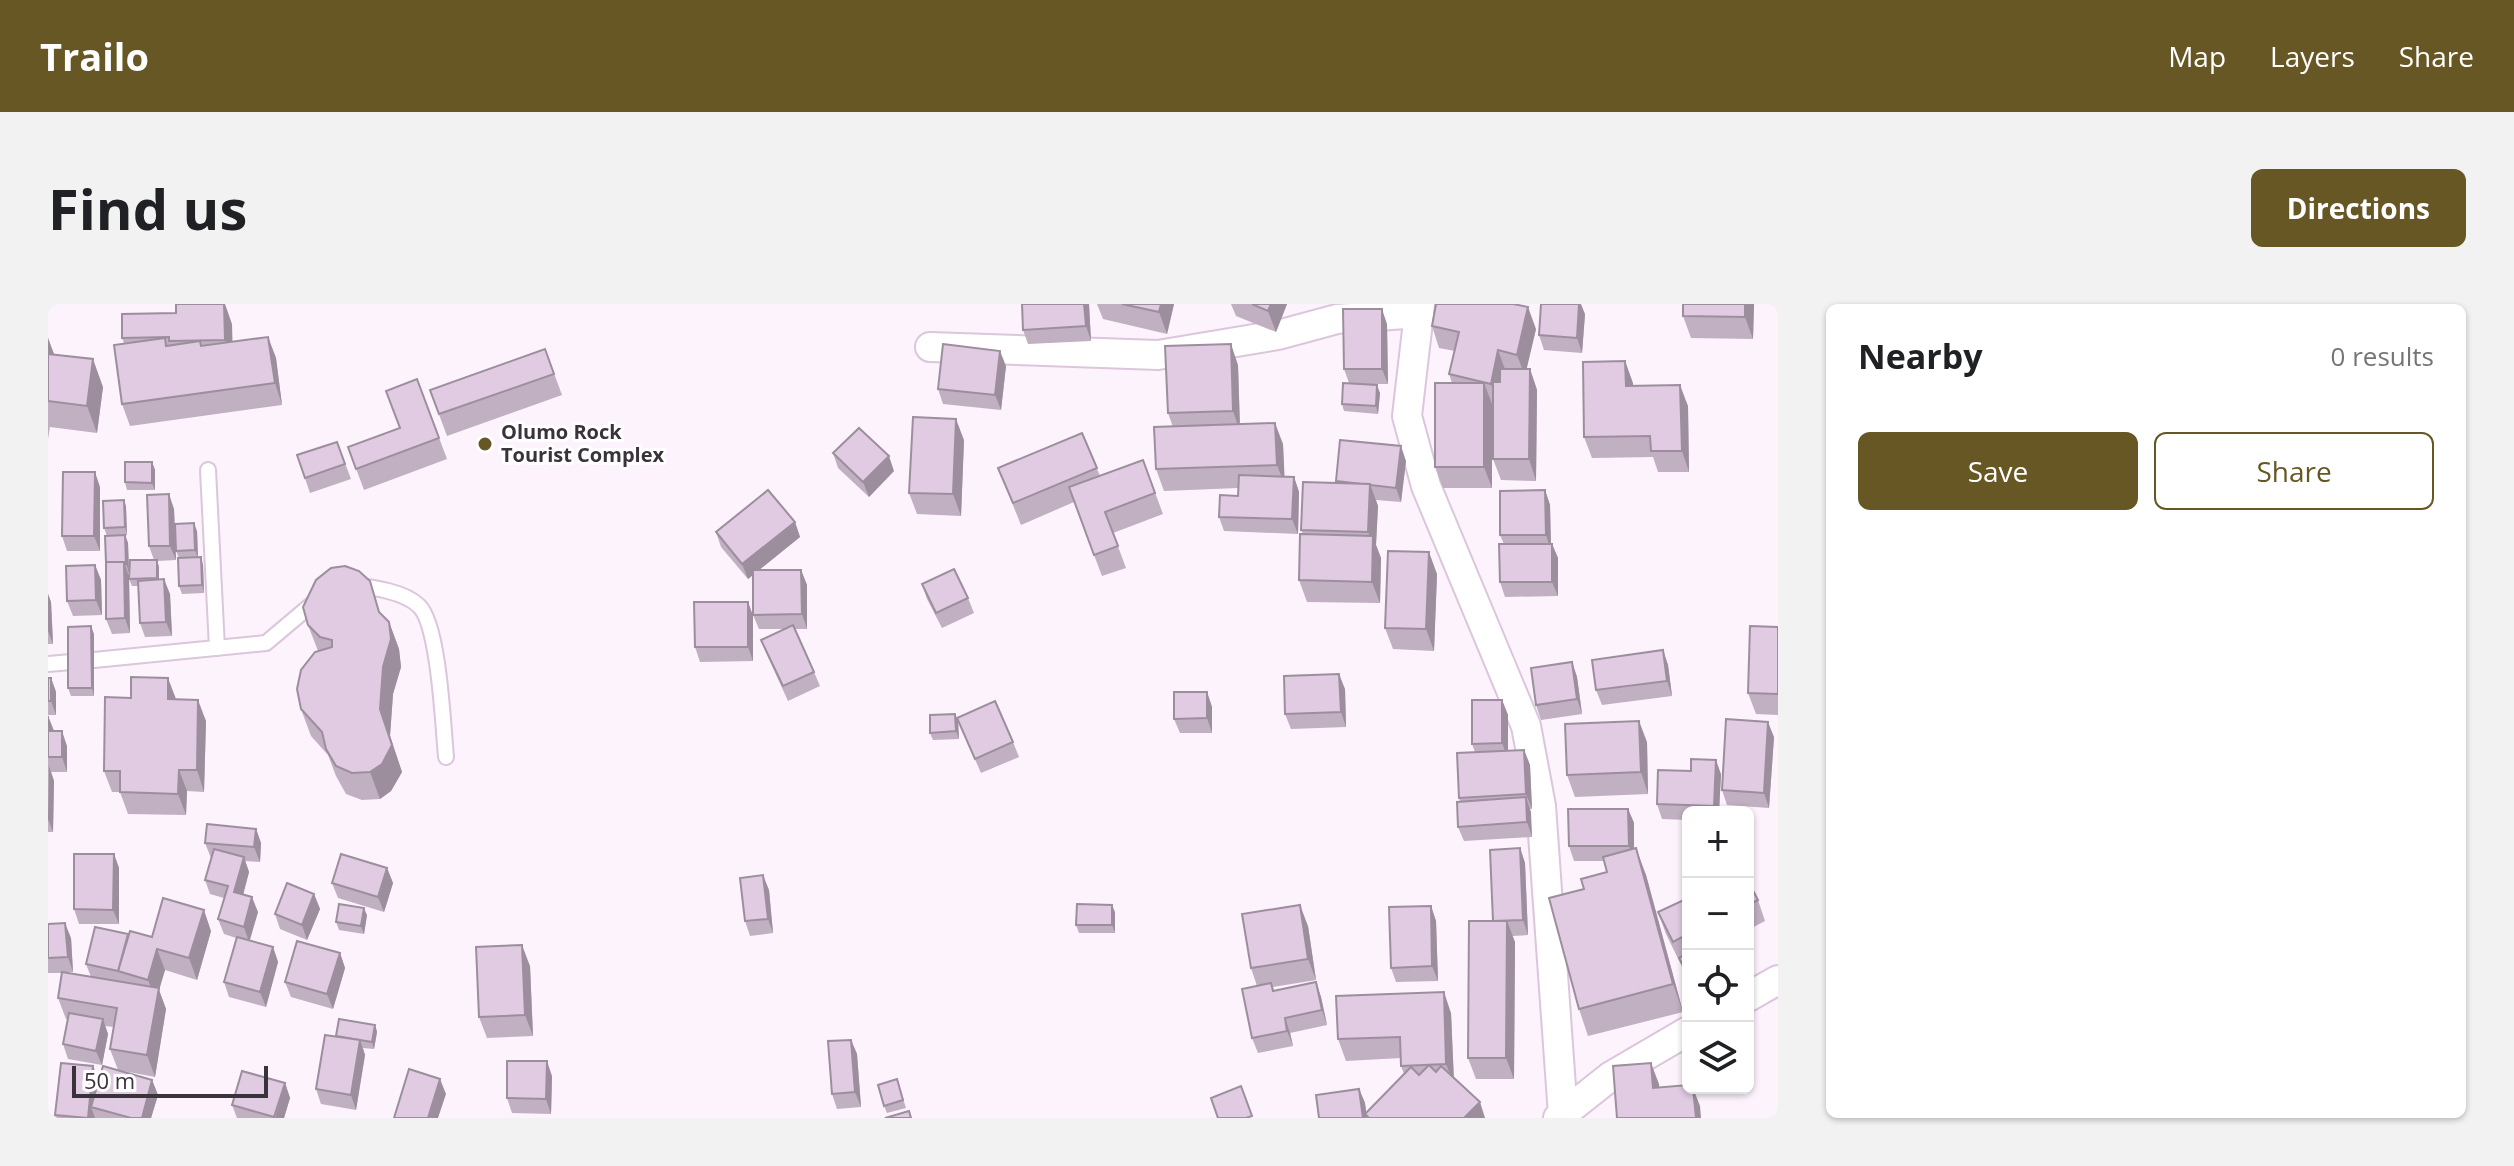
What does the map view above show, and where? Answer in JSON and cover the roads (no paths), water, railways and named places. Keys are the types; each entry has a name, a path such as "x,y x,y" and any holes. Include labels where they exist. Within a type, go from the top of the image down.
{"street":[{"path":"930,347 1158,355 1278,335 1337,319 1420,308 1407,416 1426,486 1526,726 1541,806 1560,1116"},
{"path":"1754,994 1778,980"},
{"path":"1560,1116 1611,1076 1682,1035"}],"lane":[{"path":"208,470 217,648"},
{"path":"94,660 266,643 299,612 338,591 378,588 419,605 432,629 446,757"},
{"path":"48,664 71,662"}],"place":[{"name":"Olumo Rock Tourist Complex","path":"485,444"}]}
